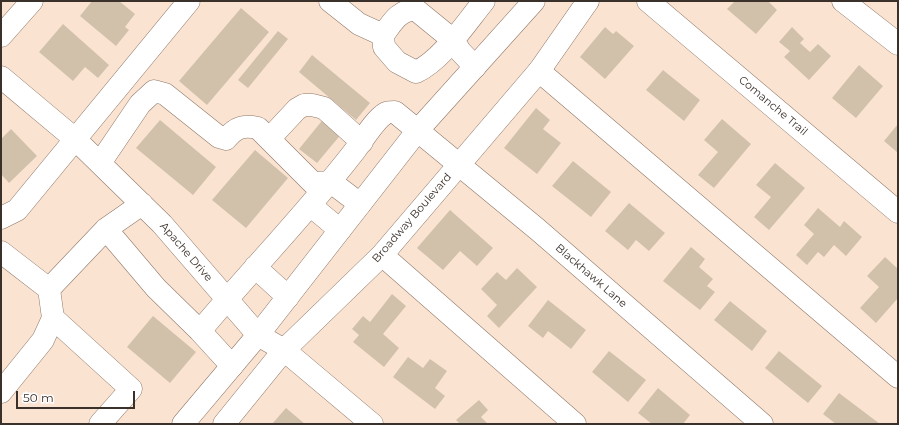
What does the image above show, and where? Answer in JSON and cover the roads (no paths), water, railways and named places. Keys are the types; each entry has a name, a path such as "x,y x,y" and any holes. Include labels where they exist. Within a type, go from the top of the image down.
{"street":[{"path":"1,36 32,1"},
{"path":"1,218 17,210 189,1"},
{"path":"330,1 359,24 383,36"},
{"path":"475,67 460,51 453,40 415,9 407,10 397,16 383,36 384,47 397,62 416,72 426,67 453,40 484,1"},
{"path":"183,424 258,335 418,130 534,1"},
{"name":"Broadway Boulevard","path":"224,424 284,350 382,255 539,71 588,1"},
{"name":"Comanche Trail","path":"648,1 898,212"},
{"path":"843,1 898,44"},
{"path":"539,71 898,377"},
{"name":"Apache Drive","path":"1,77 75,139 162,224 258,335 284,350 372,424"},
{"path":"100,163 140,104 154,91 166,94 219,136 226,139 232,131 246,126 258,128 313,182 331,182 360,204"},
{"path":"200,331 331,182 362,142 324,108 312,105 304,105 297,109 269,139"},
{"name":"Blackhawk Lane","path":"362,142 369,131 387,112 395,112 536,228 762,424"},
{"path":"49,289 106,229 142,204"},
{"path":"310,205 340,230"},
{"path":"106,229 156,288 200,331 232,366"},
{"path":"1,252 49,289 53,318 43,340 1,392"},
{"path":"382,255 575,424"},
{"path":"255,267 288,297"},
{"path":"53,318 131,389 100,424"}]}
